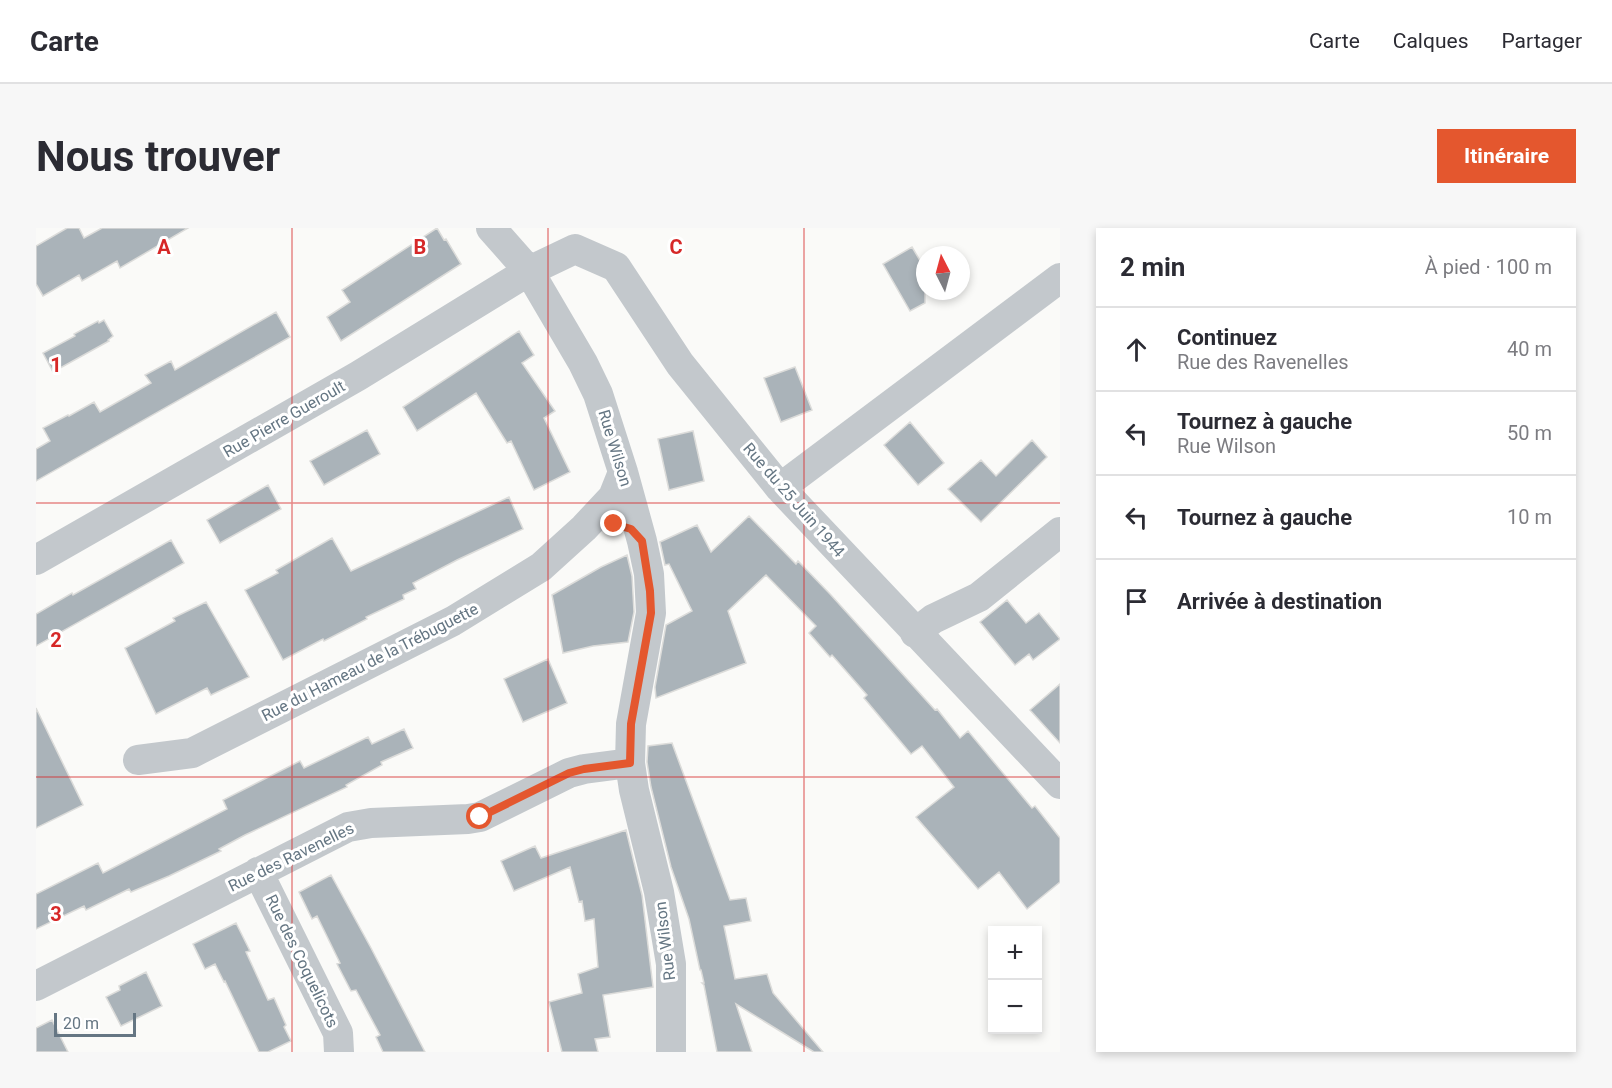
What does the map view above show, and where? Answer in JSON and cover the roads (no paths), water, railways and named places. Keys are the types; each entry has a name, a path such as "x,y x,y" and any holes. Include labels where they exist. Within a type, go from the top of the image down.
{"street":[{"name":"Rue Wilson","path":"490,228 529,271 583,363 598,394 642,541 649,574 651,613 631,724 630,763 634,790 659,892 671,964 671,1052"},
{"name":"Rue du 25 Juin 1944","path":"529,271 575,238 616,267 680,364 780,488 1060,784"},
{"name":"Rue Pierre Gueroult","path":"36,560 358,376 529,271"},
{"path":"780,488 1060,278"},
{"name":"Rue du Hameau de la Trébuguette","path":"138,760 192,753 453,621 541,567 584,528 613,497 623,472"},
{"path":"584,528 597,524 614,524 631,529 642,541"},
{"path":"915,633 933,619 979,597 1060,532"},
{"name":"Rue des Ravenelles","path":"36,986 348,827 371,823 480,817 569,773 630,763"},
{"name":"Rue des Coquelicots","path":"258,872 338,1033 339,1052"}]}
